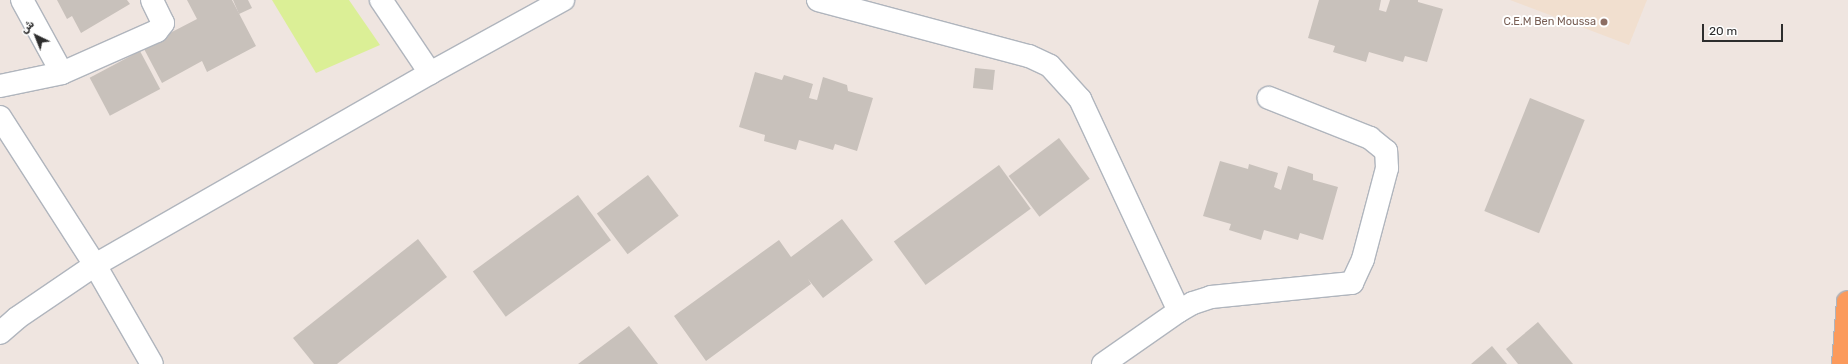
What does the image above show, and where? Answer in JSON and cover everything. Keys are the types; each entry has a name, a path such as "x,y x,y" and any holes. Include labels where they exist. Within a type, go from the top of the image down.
{"highway":[{"path":"1843,364 1848,302"}],"street":[{"path":"22,0 62,73"},
{"path":"0,86 62,73 157,32 163,23 152,0"},
{"path":"381,0 430,73"},
{"path":"0,333 17,318 95,265 430,73 563,0"},
{"path":"818,0 1029,56 1050,66 1080,99 1179,311"},
{"path":"1103,364 1179,311 1193,303 1211,297 1352,283 1363,259 1387,168 1386,151 1370,138 1268,98"},
{"path":"0,117 95,265 152,364"}],"shaded area":[{"name":"C.E.M Ben Moussa","path":"1510,0 1647,0 1629,45"}],"green space":[{"path":"272,0 349,0 380,45 316,73"}],"building":[{"path":"57,0 127,0 130,4 81,33 72,16 67,19"},
{"path":"187,0 232,0 256,46 207,72 202,61 162,83 143,47 197,19"},
{"path":"233,0 248,0 252,8 239,14"},
{"path":"1319,0 1381,0 1379,10 1386,12 1390,0 1418,0 1418,2 1443,9 1427,62 1405,56 1403,62 1369,52 1366,62 1333,52 1335,46 1308,38"},
{"path":"140,51 160,89 110,116 90,78"},
{"path":"975,68 995,70 993,90 973,88"},
{"path":"755,72 782,80 784,75 813,84 809,98 817,100 823,77 847,85 848,91 873,98 857,151 835,144 833,150 799,140 796,150 764,141 765,135 739,127"},
{"path":"1530,98 1585,120 1539,233 1484,211"},
{"path":"1059,138 1090,179 1039,217 1009,176"},
{"path":"1220,161 1248,169 1249,164 1278,173 1274,187 1281,190 1288,166 1313,174 1313,180 1338,187 1323,240 1300,233 1298,240 1264,230 1261,240 1229,230 1231,224 1203,216"},
{"path":"999,165 1031,209 926,285 894,241"},
{"path":"648,175 679,216 628,254 597,214"},
{"path":"578,195 611,240 506,317 473,271"},
{"path":"842,219 873,260 823,298 808,279 811,284 706,361 674,316 779,240 791,257"},
{"path":"418,239 447,277 337,364 314,364 293,338"},
{"path":"1538,322 1573,364 1518,364 1506,349"},
{"path":"629,326 658,364 578,364"},
{"path":"1492,346 1507,364 1471,364"}],"place":[{"name":"C.E.M Ben Moussa","path":"1604,22"}]}
